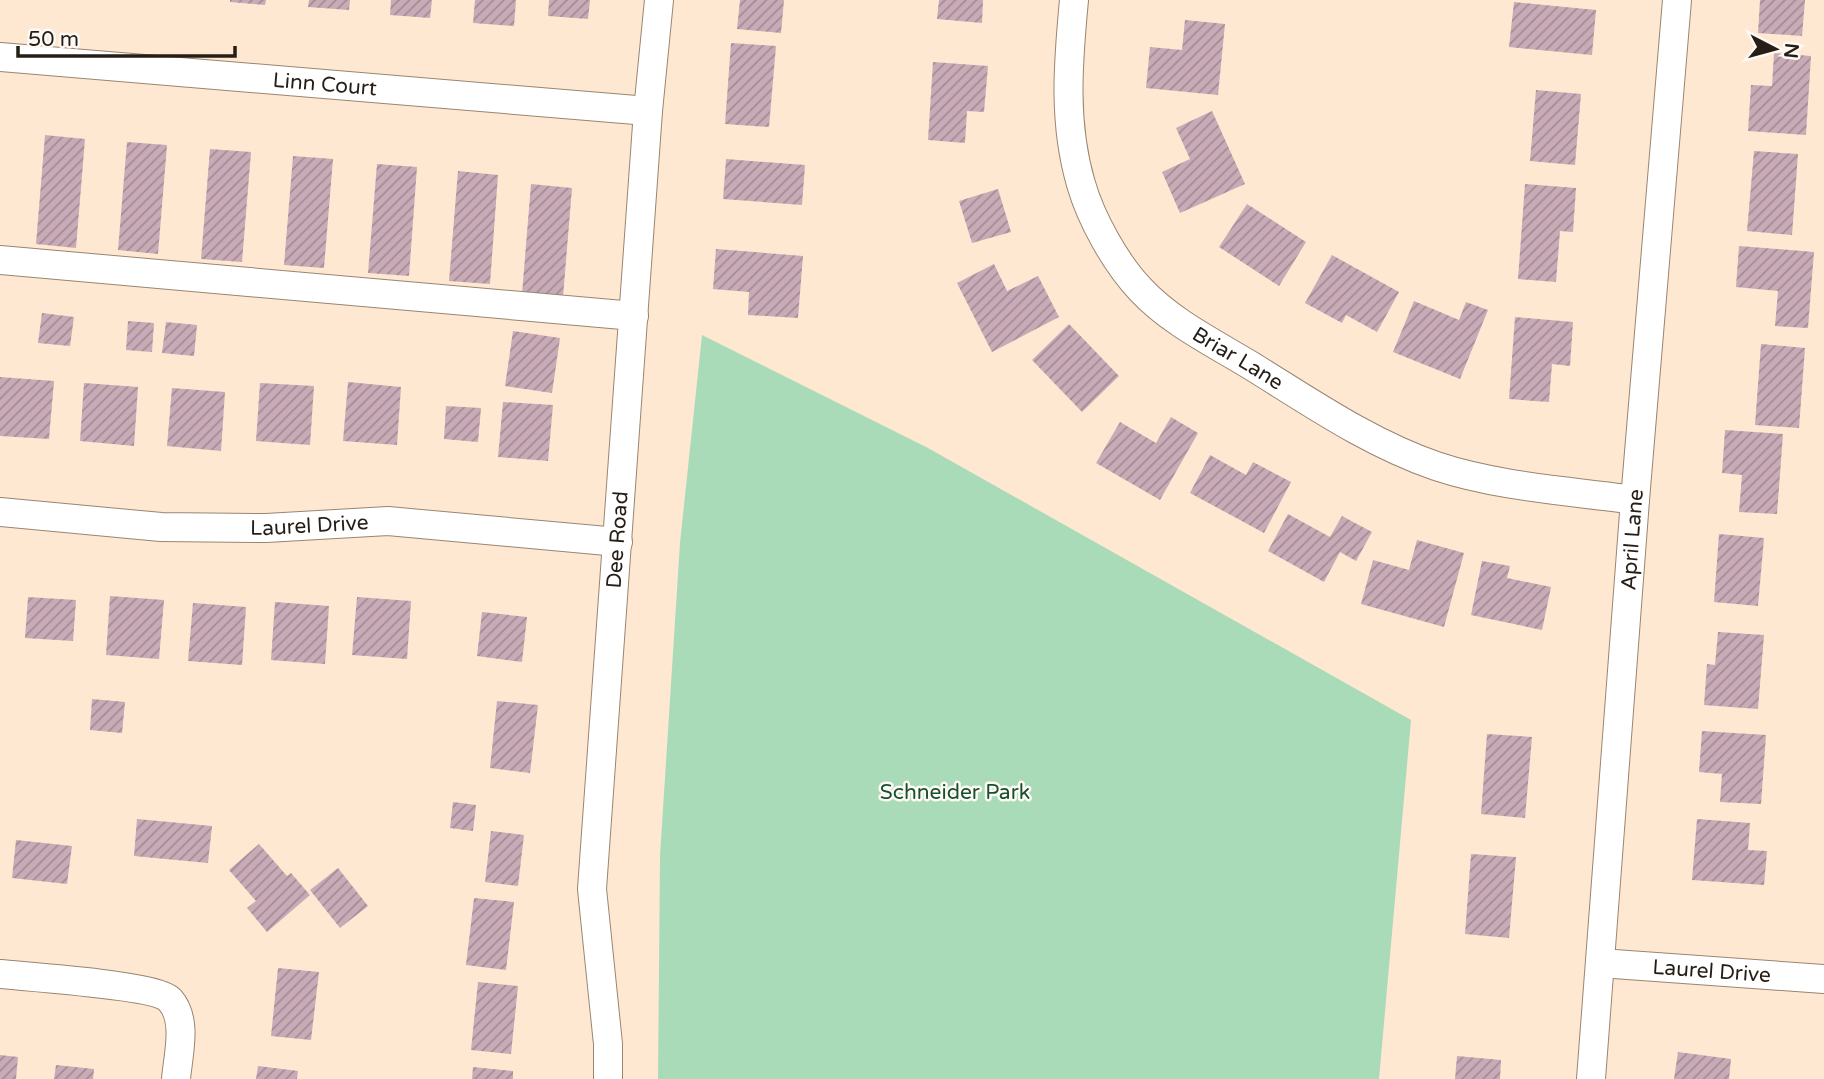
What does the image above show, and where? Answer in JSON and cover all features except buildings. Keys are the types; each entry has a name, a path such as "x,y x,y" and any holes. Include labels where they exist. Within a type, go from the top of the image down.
{"street":[{"name":"Dee Road","path":"608,1079 608,1044 593,889 648,111 659,0"},
{"name":"Briar Lane","path":"1074,0 1068,88 1070,137 1081,187 1119,263 1140,290 1171,317 1364,435 1437,466 1485,478 1635,500"},
{"name":"April Lane","path":"1591,1079 1635,500 1677,0"},
{"name":"Linn Court","path":"0,57 648,111"},
{"path":"0,260 634,316"},
{"name":"Laurel Drive","path":"0,512 161,527 266,528 388,521 618,542"},
{"name":"Laurel Drive","path":"1601,963 1824,979"},
{"path":"0,974 162,994 176,1009 181,1029 176,1079"}],"green space":[{"name":"Schneider Park","path":"702,335 928,448 1411,720 1379,1079 658,1079 660,856 680,543"}]}
